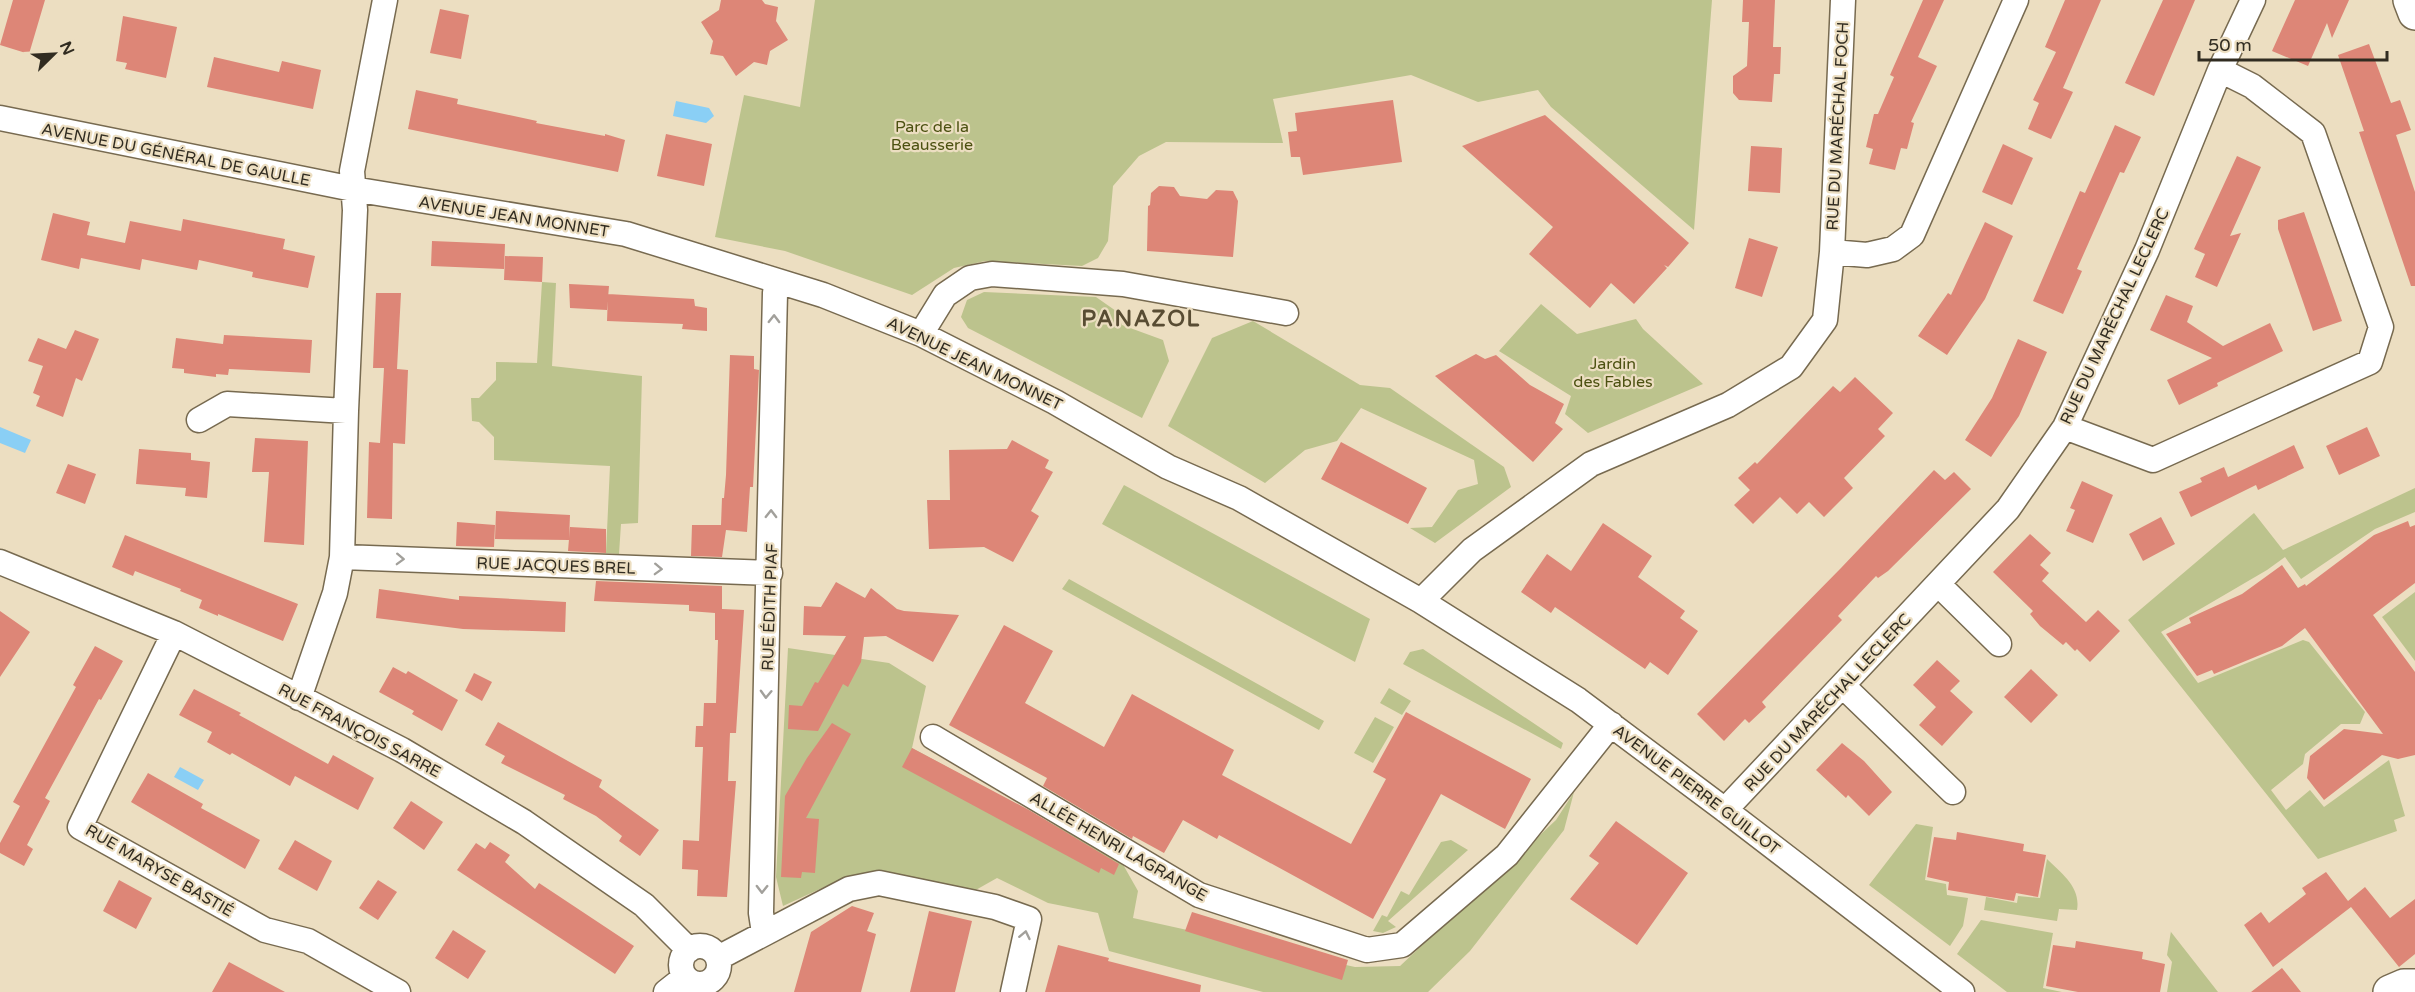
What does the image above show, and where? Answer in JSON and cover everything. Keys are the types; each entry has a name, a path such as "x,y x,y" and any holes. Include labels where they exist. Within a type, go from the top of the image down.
{"main road":[{"path":"2410,0 2415,14"},
{"path":"2390,992 2404,986 2415,986"}],"street":[{"path":"299,698 334,593 342,557 355,210 352,171 385,0"},
{"name":"RUE DU MARÉCHAL FOCH","path":"1421,601 1472,550 1591,464 1728,405 1791,367 1825,320 1832,252 1843,0"},
{"path":"1832,252 1867,255 1893,249 1912,235 2016,0"},
{"name":"RUE DU MARÉCHAL LECLERC","path":"1725,810 2008,509 2065,426 2147,250 2220,70 2253,0"},
{"path":"2065,426 2153,460 2370,362 2381,327 2313,133 2252,86 2220,70"},
{"name":"AVENUE DU GÉNÉRAL DE GAULLE","path":"0,118 353,189"},
{"name":"AVENUE JEAN MONNET","path":"353,189 626,234 836,299 921,334 1055,402 1168,466 1239,498 1421,601"},
{"path":"921,334 945,296 970,278 992,274 1123,284 1286,313"},
{"name":"RUE ÉDITH PIAF","path":"764,933 761,913 763,789 770,573 774,305 777,281"},
{"path":"199,420 227,404 346,411"},
{"name":"RUE JACQUES BREL","path":"342,557 770,573"},
{"name":"RUE FRANÇOIS SARRE","path":"0,562 174,633 402,750 524,822 644,905 688,950"},
{"path":"1938,584 1999,644"},
{"name":"AVENUE PIERRE GUILLOT","path":"1421,601 1578,700 1962,992"},
{"name":"RUE MARYSE BASTIÉ","path":"174,633 80,827 265,930 308,941 398,992"},
{"path":"1843,686 1953,792"},
{"name":"ALLÉE HENRI LAGRANGE","path":"933,737 1199,895 1367,950 1401,945 1507,855 1611,724"},
{"path":"718,958 849,889 879,883 995,907 1029,919 1013,992"},
{"path":"666,992 700,984 711,981 718,971 718,958 705,946 688,950 684,954 681,966 700,984"}],"green space":[{"name":"Parc de la Beausserie","path":"815,0 1712,0 1694,230 1551,107 1538,90 1478,102 1411,75 1273,99 1283,143 1166,142 1139,156 1113,186 1108,241 1098,258 1082,266 985,261 954,268 912,295 785,251 715,237 744,95 800,107"},
{"path":"542,282 556,283 552,366 642,376 638,523 621,524 619,554 606,553 610,466 494,460 494,437 479,422 472,421 471,398 479,398 496,380 496,362 537,363"},
{"path":"984,292 1096,297 1116,311 1122,325 1163,340 1169,361 1142,418 968,328 961,317 967,300"},
{"name":"Jardin des Fables","path":"1541,304 1577,334 1636,319 1643,329 1703,384 1588,433 1565,414 1571,396 1499,351"},
{"path":"1253,321 1360,385 1390,388 1504,467 1511,487 1435,543 1410,528 1432,527 1458,490 1478,484 1474,460 1361,408 1337,441 1305,450 1265,483 1168,426 1212,338"},
{"path":"1124,485 1370,619 1355,662 1102,524"},
{"path":"2415,488 2415,512 2375,529 2301,579 2285,557 2267,570 2161,632 2198,683 2303,640 2309,642 2365,712 2360,724 2341,724 2305,754 2303,764 2271,790 2286,810 2310,790 2324,807 2389,760 2405,816 2394,820 2397,831 2318,859 2128,620 2254,513 2283,550"},
{"path":"1069,579 1324,721 1319,730 1062,589"},
{"path":"2415,592 2415,661 2382,617"},
{"path":"788,648 889,663 926,686 912,748 1121,861 1138,891 1133,918 1355,967 1400,966 1556,820 1574,792 1564,830 1470,951 1428,992 1263,992 1109,951 1098,913 1048,903 997,878 974,891 899,874 846,877 783,906 776,877"},
{"path":"1423,649 1563,743 1561,749 1403,664 1410,652"},
{"path":"1389,688 1411,701 1402,715 1380,703"},
{"path":"1375,717 1394,727 1373,763 1354,753"},
{"path":"1916,824 1933,827 1925,880 1946,884 1947,895 1968,898 1963,926 1950,946 1869,885"},
{"path":"1451,840 1468,850 1388,921 1396,927 1383,933 1373,931 1382,915 1387,917 1401,891 1409,895 1441,842"},
{"path":"2047,859 2073,888 2076,894 2077,910 2059,909 2057,921 1984,910 1986,897 2017,903 2018,896 2040,898"},
{"path":"1981,920 2053,933 2043,988 2062,992 2007,992 1957,954"},
{"path":"2171,931 2218,992 2167,992 2172,962 2167,955"}],"water":[{"path":"676,101 709,108 714,116 706,123 673,116"},
{"path":"0,427 31,440 25,453 0,443"},
{"path":"180,767 204,780 198,790 174,777"}],"building":[{"path":"13,0 45,0 29,54 0,45"},
{"path":"721,0 762,0 765,4 778,7 776,21 788,40 770,51 767,65 754,62 736,76 723,56 710,54 713,41 701,22 719,10"},
{"path":"1743,0 1775,0 1773,47 1781,47 1780,74 1774,74 1772,102 1739,100 1733,93 1733,76 1747,66 1749,22 1742,22"},
{"path":"1923,0 1944,0 1918,57 1937,66 1911,122 1914,123 1907,149 1901,148 1895,170 1869,164 1873,149 1866,147 1874,114 1878,114 1894,77 1890,75"},
{"path":"2065,0 2101,0 2063,88 2073,92 2051,139 2028,129 2039,103 2033,100 2056,52 2045,47"},
{"path":"2163,0 2195,0 2154,96 2125,83"},
{"path":"2295,0 2349,0 2332,38 2327,23 2308,66 2272,51"},
{"path":"440,9 469,15 461,59 430,53"},
{"path":"123,16 177,27 166,78 125,69 127,63 116,61"},
{"path":"2369,44 2391,103 2400,100 2411,130 2396,135 2415,192 2415,286 2411,286 2359,132 2364,131 2338,55"},
{"path":"214,57 279,72 282,61 321,70 313,109 207,87"},
{"path":"416,90 458,99 457,104 537,121 536,123 605,136 605,134 625,140 618,172 408,129"},
{"path":"1393,100 1402,162 1303,175 1300,157 1291,157 1288,132 1297,131 1295,113"},
{"path":"1545,115 1689,243 1668,267 1664,265 1667,268 1634,304 1611,283 1590,308 1529,254 1553,227 1462,146"},
{"path":"2115,125 2141,137 2124,173 2120,172 2077,269 2082,271 2063,314 2033,301 2080,191 2085,193"},
{"path":"666,134 712,144 704,186 657,176"},
{"path":"2003,144 2033,158 2012,205 1982,192"},
{"path":"1751,146 1782,148 1780,193 1748,191"},
{"path":"2237,156 2261,167 2230,236 2241,233 2217,287 2195,277 2205,254 2194,249"},
{"path":"1159,186 1174,187 1180,196 1207,199 1216,190 1233,191 1238,201 1233,257 1147,251 1148,206 1151,193"},
{"path":"2304,212 2342,321 2313,331 2278,229 2278,220"},
{"path":"53,213 90,222 87,235 125,243 130,221 181,231 183,219 285,239 283,249 315,256 308,288 252,277 253,272 199,260 197,270 142,259 140,270 81,258 79,269 41,260"},
{"path":"1985,222 2013,236 1985,299 1947,355 1918,336 1948,293 1951,295"},
{"path":"1749,238 1778,247 1762,297 1735,288"},
{"path":"432,241 505,244 504,269 431,266"},
{"path":"505,256 543,257 542,282 504,280"},
{"path":"569,284 609,286 607,310 570,308"},
{"path":"376,293 401,293 397,369 408,370 405,444 393,443 392,519 367,518 369,442 380,443 384,368 373,368"},
{"path":"608,294 694,299 695,306 707,308 707,331 682,329 683,324 607,321"},
{"path":"2166,295 2193,306 2187,322 2223,346 2270,323 2283,351 2217,383 2218,386 2179,405 2167,380 2212,358 2150,330"},
{"path":"75,330 99,339 82,381 76,378 63,417 36,406 40,396 33,393 43,366 28,361 38,338 66,349"},
{"path":"224,335 312,340 310,373 229,369 228,375 216,374 216,377 184,373 184,369 172,368 176,338 223,344"},
{"path":"2018,339 2047,352 2019,416 1991,457 1965,440 1992,398"},
{"path":"1476,354 1485,359 1496,355 1530,385 1564,404 1555,423 1563,429 1533,462 1435,376"},
{"path":"730,355 754,356 754,369 759,370 753,487 750,487 747,532 726,530 722,557 691,556 692,525 721,525 726,475"},
{"path":"1855,377 1893,413 1878,429 1885,436 1844,478 1853,488 1824,517 1809,502 1797,514 1780,497 1753,524 1734,505 1750,490 1738,478 1755,462 1757,464 1833,386 1840,392"},
{"path":"2367,427 2380,456 2339,475 2326,446"},
{"path":"255,438 308,441 304,545 264,542 269,472 252,472"},
{"path":"1012,440 1049,460 1045,468 1053,472 1031,511 1039,516 1013,562 984,547 929,549 927,500 950,500 949,450 1007,449"},
{"path":"1341,442 1427,488 1408,524 1321,479"},
{"path":"2294,445 2304,468 2258,490 2256,485 2191,517 2179,492 2202,482 2200,478 2224,467 2228,477"},
{"path":"139,449 191,453 191,460 210,462 207,498 185,496 186,488 136,484"},
{"path":"68,464 96,474 85,504 56,493"},
{"path":"1934,470 1945,480 1954,472 1971,489 1888,571 1878,578 1876,576 1838,616 1842,620 1762,702 1766,707 1749,723 1745,719 1724,741 1697,714"},
{"path":"2082,481 2113,495 2093,543 2066,531 2075,510 2070,508"},
{"path":"496,511 570,515 569,540 495,539"},
{"path":"2161,517 2175,544 2143,561 2129,534"},
{"path":"2408,521 2410,527 2415,525 2415,583 2373,615 2415,672 2415,755 2398,759 2382,755 2324,800 2307,778 2310,756 2344,729 2383,734 2305,628 2282,646 2214,674 2212,670 2197,676 2166,634 2191,623 2189,618 2242,594 2282,565 2298,588 2305,584 2306,586 2374,535"},
{"path":"457,522 495,525 494,547 456,546"},
{"path":"1603,523 1652,556 1638,577 1685,611 1680,618 1698,631 1668,675 1650,662 1645,669 1555,607 1551,613 1521,592 1547,554 1571,571"},
{"path":"570,527 606,529 606,553 568,551"},
{"path":"2030,534 2051,553 2040,565 2049,573 2042,581 2086,622 2098,610 2120,631 2090,662 2077,649 2075,651 2066,642 2063,645 2040,626 2030,614 2033,611 1993,572"},
{"path":"125,535 298,604 283,641 199,608 202,600 180,591 181,589 135,571 133,576 112,567"},
{"path":"596,581 722,586 722,609 744,610 736,733 730,733 728,781 736,781 727,897 697,896 698,870 682,869 683,840 699,841 703,747 695,747 696,726 703,726 704,703 716,703 718,640 715,640 715,613 689,611 689,605 594,601"},
{"path":"836,582 865,598 871,588 897,609 904,611 959,615 933,662 886,636 864,637 861,662 848,687 843,684 818,731 788,729 789,705 802,706 846,636 803,635 804,606 821,607"},
{"path":"379,589 459,600 459,596 566,602 565,632 463,629 376,618"},
{"path":"0,611 30,632 0,677"},
{"path":"1004,625 1053,651 1025,703 1104,747 1132,694 1234,750 1222,775 1351,844 1386,779 1373,772 1406,712 1531,779 1505,829 1441,794 1373,919 1219,835 1217,839 1183,820 1164,853 1133,836 1132,839 1043,786 1047,778 949,725"},
{"path":"95,646 123,661 101,700 99,699 45,798 50,801 27,845 33,849 24,866 0,853 0,843 20,806 13,802 76,687 73,685"},
{"path":"1937,660 1960,681 1950,691 1973,712 1942,746 1919,725 1936,707 1913,685"},
{"path":"393,667 406,674 408,671 458,700 442,731 412,714 414,711 379,692"},
{"path":"2031,669 2058,695 2031,723 2004,697"},
{"path":"474,673 492,682 482,701 465,691"},
{"path":"194,689 241,713 239,715 328,764 333,755 374,778 358,810 295,776 290,786 232,753 230,755 207,742 212,732 179,715"},
{"path":"498,722 602,780 599,787 659,830 640,856 619,841 622,836 596,816 563,799 565,795 501,763 505,756 485,745"},
{"path":"832,723 851,734 806,818 819,819 815,873 802,872 801,878 781,877 785,796 807,758"},
{"path":"1842,743 1864,761 1892,792 1869,816 1848,795 1846,798 1816,770"},
{"path":"912,748 1029,810 1119,864 1114,875 1101,868 1099,873 902,767"},
{"path":"148,773 203,804 201,808 260,840 245,869 131,802"},
{"path":"411,801 443,822 424,850 393,828"},
{"path":"1616,821 1688,873 1637,945 1570,899 1599,863 1589,856"},
{"path":"1957,832 2024,844 2023,851 2046,855 2038,897 2016,893 2014,901 1948,890 1949,882 1927,877 1934,837 1956,840"},
{"path":"295,840 332,861 317,891 278,869"},
{"path":"490,842 510,855 505,862 535,889 539,883 634,946 615,974 457,870 476,843 485,849"},
{"path":"2326,872 2348,901 2365,887 2390,918 2415,899 2415,954 2399,967 2351,907 2273,967 2244,925 2261,912 2269,923 2306,894 2302,888"},
{"path":"119,880 152,898 136,929 103,911"},
{"path":"378,880 397,892 378,920 359,908"},
{"path":"852,906 874,913 867,931 876,934 861,992 794,992 811,932"},
{"path":"929,911 972,921 955,992 910,992"},
{"path":"1192,912 1348,960 1342,980 1185,931"},
{"path":"453,930 486,951 468,979 435,958"},
{"path":"2076,941 2143,952 2142,959 2165,964 2160,992 2078,992 2046,986 2053,945 2075,948"},
{"path":"1058,945 1109,958 1108,961 1201,985 1200,992 1045,992"},
{"path":"229,962 285,992 212,992"},
{"path":"2282,968 2301,992 2251,992"}],"district":[{"name":"PANAZOL","path":"1141,318"}]}
